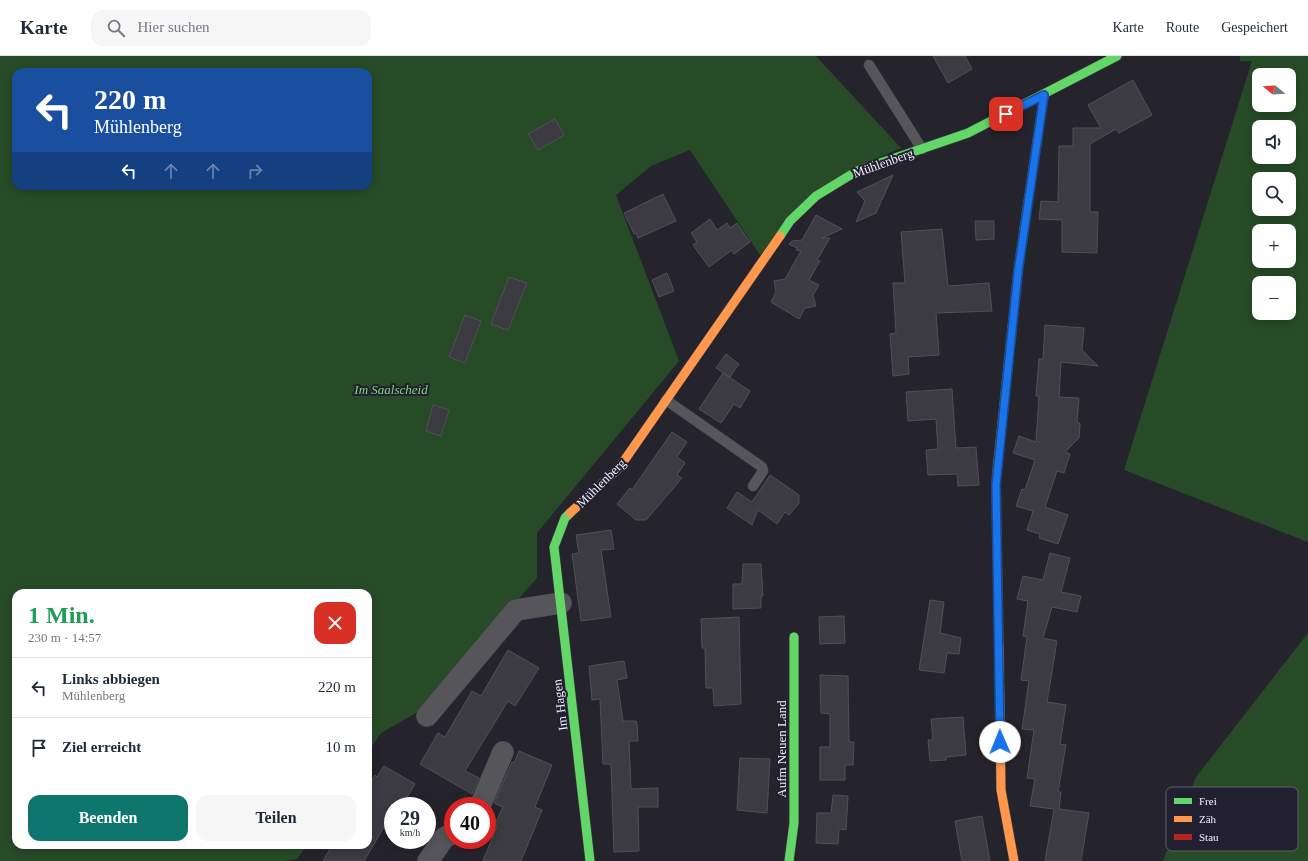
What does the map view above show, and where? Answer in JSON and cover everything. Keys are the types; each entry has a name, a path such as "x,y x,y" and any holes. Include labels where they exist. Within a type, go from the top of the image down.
{"street":[{"name":"Mühlenberg","path":"554,547 565,518 619,468 790,220 816,196 857,171 968,133 1044,95 1116,56"},
{"path":"1014,861 1001,790 996,485 1018,272 1044,95"},
{"name":"Im Hagen","path":"554,547 590,861"},
{"path":"427,716 516,610 561,603"},
{"name":"Aufm Neuen Land","path":"789,861 794,823 794,637"},
{"path":"484,797 503,752"},
{"path":"428,861 444,838"}],"lane":[{"path":"869,66 922,149"},
{"path":"666,400 762,467 763,471 753,486"}],"green space":[{"name":"Im Saalscheid","path":"0,56 816,56 901,148 852,169 760,255 690,150 651,166 616,195 679,361 537,533 537,578 421,710 381,733 372,746 372,589 12,589 12,849 304,849 297,859 284,861 0,861"},
{"path":"1240,56 1308,56 1308,542 1124,470 1252,61 1240,61"},
{"path":"1308,633 1308,861 1163,861 1167,851 1298,851 1298,787 1192,787 1196,777"}],"building":[{"path":"933,56 965,56 972,69 948,83"},
{"path":"1133,80 1152,115 1119,133 1116,129 1090,144 1090,212 1098,212 1097,253 1062,252 1062,220 1039,219 1041,201 1058,202 1059,146 1073,146 1073,128 1101,128 1088,105"},
{"path":"555,119 564,135 538,150 528,134"},
{"path":"893,175 876,213 856,222 865,201 857,192"},
{"path":"663,194 676,221 638,238 636,233 634,234 624,213"},
{"path":"816,215 842,229 822,238 830,238 817,260 820,261 809,280 819,285 813,295 816,306 805,308 799,319 771,302 776,292 774,281 785,279 801,251 796,250 797,248 789,244 792,241 802,240"},
{"path":"710,219 717,230 727,223 730,228 737,223 750,242 734,254 732,250 709,267 693,245 697,242 691,233"},
{"path":"975,221 994,221 994,239 976,240"},
{"path":"942,229 948,286 989,283 992,311 936,313 939,355 908,357 909,374 893,376 890,334 896,333 893,283 905,283 901,232"},
{"path":"667,273 674,291 659,297 652,280"},
{"path":"509,277 527,283 508,330 491,324"},
{"path":"465,315 481,321 465,363 449,357"},
{"path":"1045,325 1084,328 1082,350 1098,366 1061,362 1059,397 1079,398 1077,421 1080,424 1079,438 1065,452 1070,454 1064,473 1057,471 1045,507 1068,515 1058,544 1039,538 1040,534 1027,530 1033,511 1016,506 1022,489 1025,490 1035,460 1013,453 1019,436 1036,442 1039,396 1036,396 1039,359 1043,359"},
{"path":"726,354 739,364 730,377 716,368"},
{"path":"723,373 750,391 740,408 734,404 721,423 699,409"},
{"path":"952,389 956,448 976,447 979,485 958,486 957,474 928,475 926,450 938,449 936,419 908,421 906,392"},
{"path":"433,405 449,410 441,436 426,431"},
{"path":"672,432 687,442 677,457 685,463 677,475 682,478 646,520 636,520 617,504 630,488 632,490"},
{"path":"770,475 799,495 799,503 789,515 785,512 777,524 758,510 752,525 727,508 737,492 752,502"},
{"path":"611,530 614,549 601,550 611,617 581,621 572,554 579,553 576,535"},
{"path":"1050,553 1070,558 1061,592 1081,596 1077,612 1052,607 1043,638 1057,641 1047,702 1066,705 1060,744 1066,745 1058,792 1061,792 1059,809 1089,813 1081,861 1045,861 1054,809 1030,806 1035,779 1027,778 1034,730 1022,729 1029,681 1021,680 1027,637 1023,636 1028,601 1017,599 1023,576 1043,580"},
{"path":"743,564 761,564 763,596 761,596 761,608 733,609 733,584 742,584"},
{"path":"930,600 944,602 940,633 961,638 959,654 947,653 944,673 919,670"},
{"path":"844,616 845,643 820,644 819,617"},
{"path":"739,617 741,704 714,706 713,688 706,688 705,648 702,648 701,619"},
{"path":"508,650 539,668 515,706 508,701 465,771 479,778 472,794 420,764 438,733 445,737 472,691 481,696"},
{"path":"624,661 627,678 617,680 623,721 636,721 638,741 629,741 631,789 658,788 658,807 638,807 639,851 614,852 611,764 603,764 600,699 592,700 589,666"},
{"path":"820,675 848,676 849,742 854,742 853,765 845,765 845,780 820,780 820,747 830,747 830,714 821,713"},
{"path":"963,717 966,755 946,757 946,760 930,761 928,740 933,740 931,719"},
{"path":"519,751 552,765 535,807 542,810 521,861 483,861 488,849 496,849 496,822 503,807 496,804 496,798 512,762 514,763"},
{"path":"740,758 770,759 767,813 737,810"},
{"path":"384,766 415,784 407,797 384,797 384,827 372,847 372,780 375,775 377,777"},
{"path":"833,795 848,796 846,830 839,829 838,844 816,843 817,813 831,813"},
{"path":"982,816 990,861 962,861 955,821"},
{"path":"330,849 371,849 364,861 323,861"}],"traffic: fast":[{"path":"780,236 790,221 816,196 857,171 968,133 1117,56"},
{"path":"1024,230 1044,95"},
{"path":"570,513 565,518 554,547 590,861"},
{"path":"789,861 794,823 794,637"}],"traffic: slow":[{"path":"997,472 1018,272 1024,230"},
{"path":"570,513 619,468 780,236"},
{"path":"999,644 1001,790 1014,861"}],"traffic: jam":[{"path":"997,472 999,644"}],"route":[{"path":"1000,742 996,485 1018,272 1044,95 1006,114"}]}
